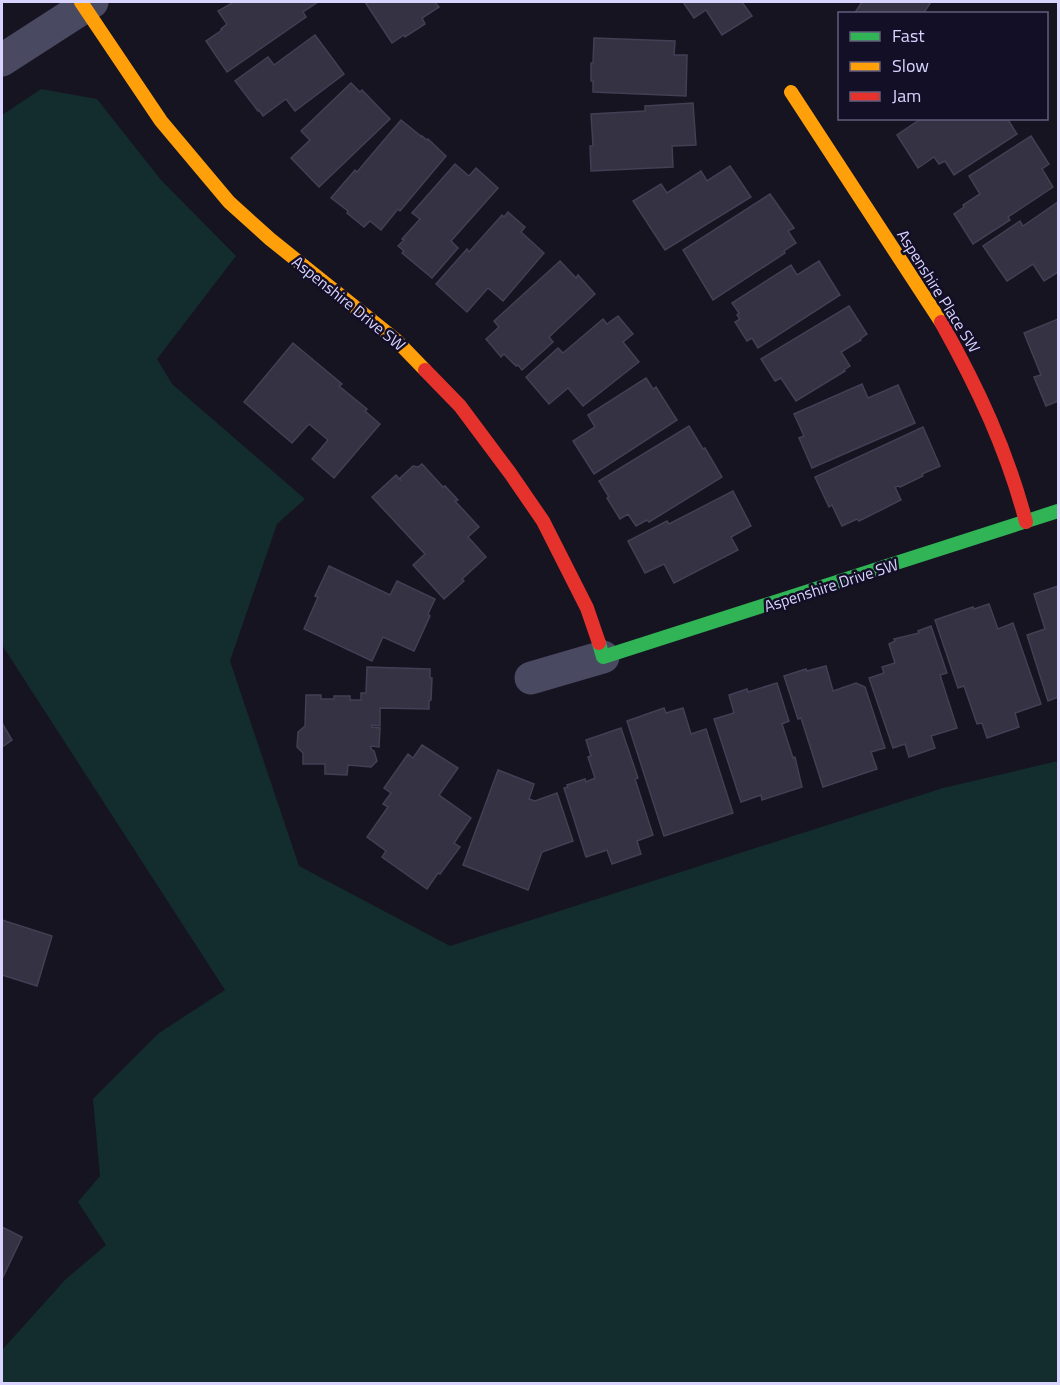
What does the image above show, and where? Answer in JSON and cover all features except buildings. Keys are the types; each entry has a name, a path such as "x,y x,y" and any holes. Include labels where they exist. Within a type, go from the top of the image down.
{"street":[{"path":"2,60 86,3"},
{"name":"Aspenshire Drive SW","path":"86,3 161,121 229,202 270,239 396,340 460,406 543,521 587,608 603,657"},
{"name":"Aspenshire Place SW","path":"791,92 933,308 969,372 1016,484 1026,522"},
{"name":"Aspenshire Drive SW","path":"531,678 1059,511"}],"green space":[{"path":"41,89 97,99 161,180 236,256 157,359 172,384 305,499 277,524 230,661 299,866 450,946 943,788 1058,761 1058,1383 2,1383 2,1350 65,1280 106,1245 78,1202 100,1176 93,1099 159,1033 225,990 2,645 2,115"}],"traffic: fast":[{"path":"599,643 603,657 1058,511"}],"traffic: slow":[{"path":"81,2 161,121 229,202 270,239 396,340 425,370"},
{"path":"791,92 941,322"}],"traffic: jam":[{"path":"941,322 1001,444 1026,522"},
{"path":"425,370 460,406 543,521 587,608 599,643"}]}
